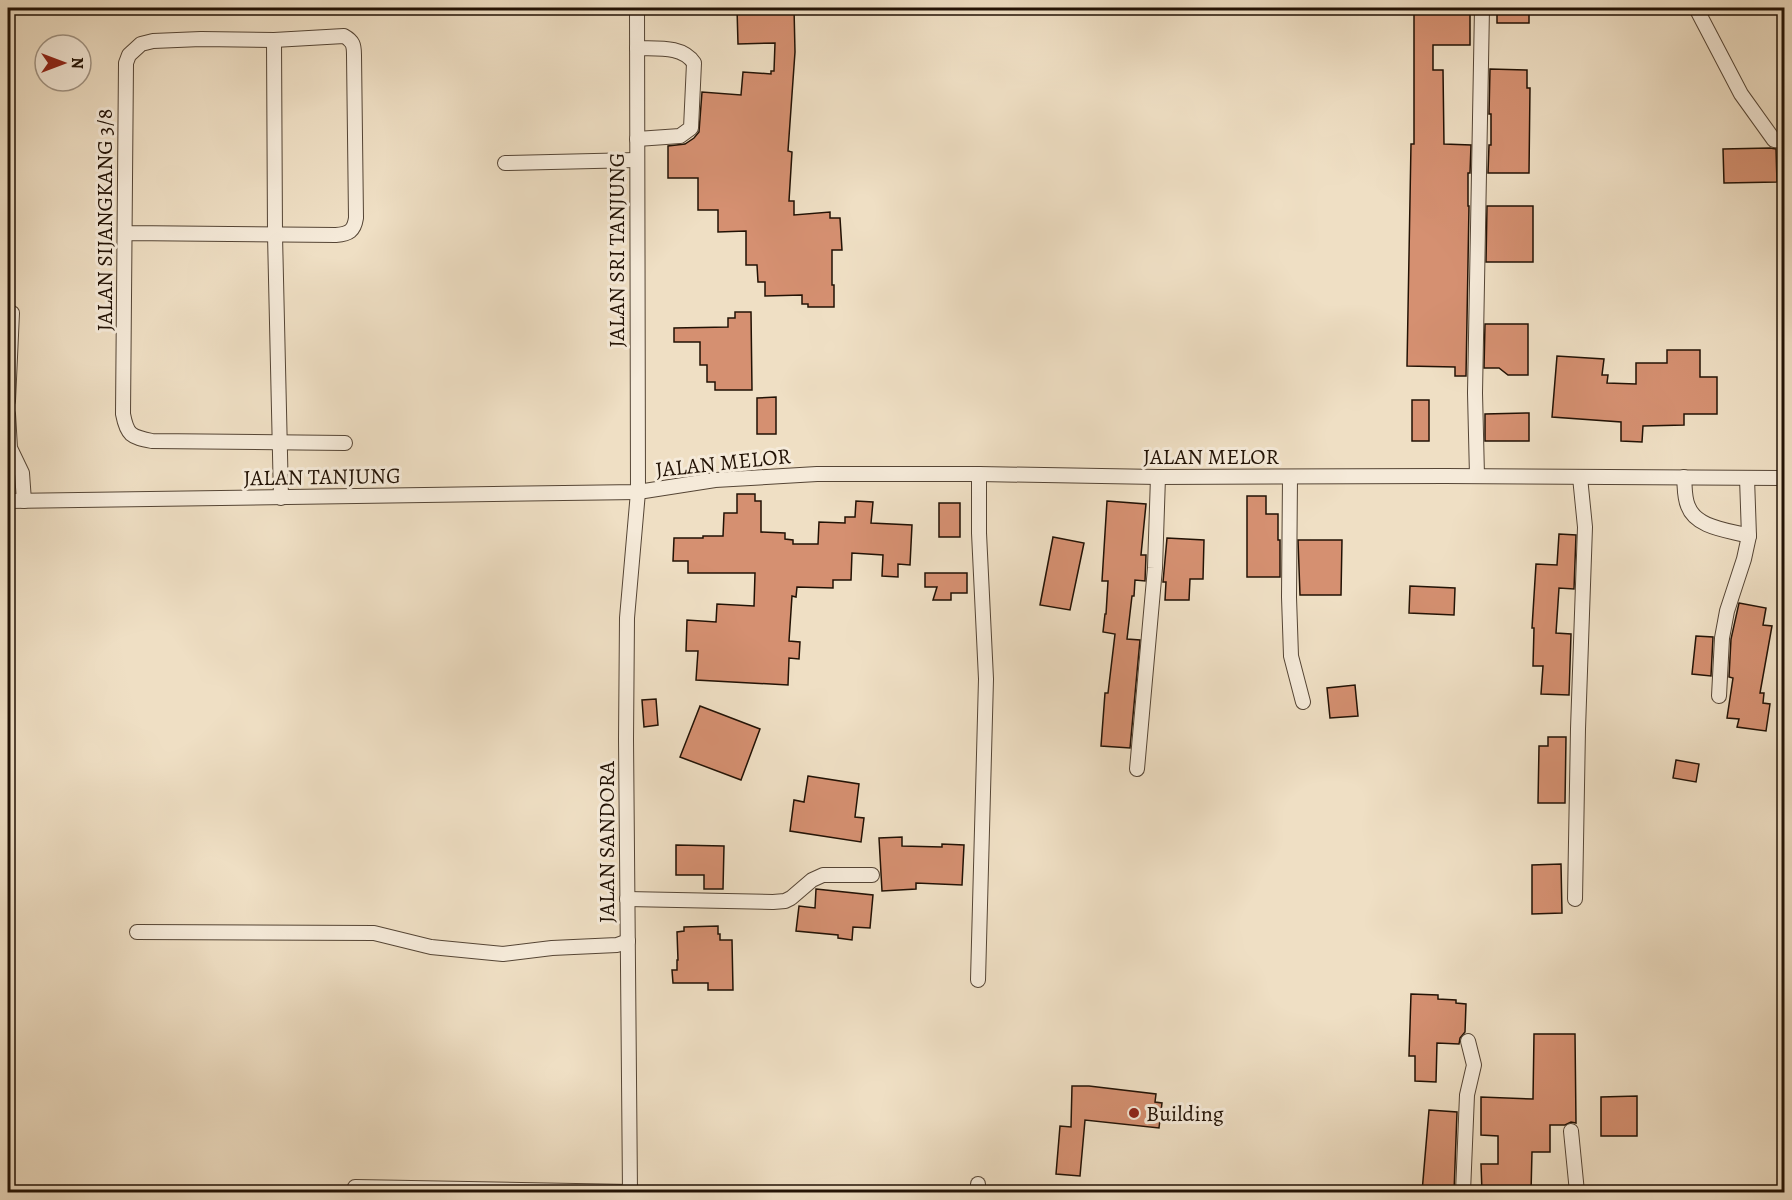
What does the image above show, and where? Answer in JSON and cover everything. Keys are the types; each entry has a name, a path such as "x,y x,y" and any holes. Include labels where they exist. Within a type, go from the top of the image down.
{"street":[{"name":"JALAN SRI TANJUNG","path":"637,8 637,139 630,161 638,492"},
{"path":"1477,476 1475,393 1482,8"},
{"path":"1696,8 1741,94 1774,140 1785,141"},
{"path":"126,233 275,235 346,234 351,232 356,218 354,46 351,40 344,36 274,40 275,235 281,493"},
{"name":"JALAN SIJANGKANG 3/8","path":"274,40 153,41 141,44 129,56 126,63 123,414 130,435 138,439 279,442"},
{"path":"637,48 677,50 690,57 694,63 691,128 680,136 637,139"},
{"path":"505,163 630,161"},
{"path":"8,401 12,313"},
{"path":"8,414 10,448 22,473 24,501"},
{"path":"279,442 345,443"},
{"name":"JALAN MELOR","path":"638,492 715,480 817,474 1785,478"},
{"path":"978,980 986,680 979,533 979,474"},
{"path":"1137,769 1154,579 1158,477"},
{"path":"1290,477 1289,597 1292,656 1303,702"},
{"path":"1575,899 1585,527 1580,477"},
{"path":"1684,477 1687,504 1693,517 1703,523 1749,536"},
{"path":"1719,696 1722,638 1727,611 1749,536 1747,478"},
{"name":"JALAN TANJUNG","path":"8,501 281,493 638,492"},
{"name":"JALAN SANDORA","path":"630,1192 622,943 627,899 627,618 638,492"},
{"path":"627,899 785,901 812,880 823,875 872,875"},
{"path":"137,932 374,933 431,947 503,954 622,943"},
{"path":"1462,1192 1467,1095 1474,1065 1468,1041"},
{"path":"1570,1131 1577,1192"},
{"path":"355,1187 630,1192"}],"building":[{"path":"737,8 794,8 795,52 788,151 792,152 789,201 794,201 794,215 830,212 830,218 840,218 842,250 832,250 834,307 808,307 808,304 802,304 802,295 765,296 765,282 758,282 757,265 746,265 746,231 718,232 718,210 698,210 698,178 668,178 668,146 685,144 699,132 702,92 741,95 743,72 771,74 771,71 774,71 775,43 738,44"},
{"path":"1414,8 1470,8 1470,45 1433,45 1433,70 1443,70 1444,144 1471,145 1470,173 1468,173 1466,376 1455,376 1455,367 1407,366 1411,144 1414,144"},
{"path":"1497,8 1529,8 1529,23 1497,23"},
{"path":"1490,69 1527,70 1527,88 1530,88 1529,173 1488,173 1489,145 1491,145"},
{"path":"1723,149 1776,149 1777,182 1724,183"},
{"path":"1487,206 1533,206 1533,262 1486,262"},
{"path":"735,312 751,312 752,390 715,390 715,382 707,382 707,365 700,365 700,342 674,342 674,328 728,327 728,318 735,318"},
{"path":"1485,324 1528,324 1528,375 1508,375 1499,368 1484,368"},
{"path":"1667,350 1700,350 1700,377 1717,377 1717,414 1684,414 1684,425 1643,426 1642,442 1621,441 1621,422 1552,417 1557,356 1604,359 1602,375 1608,375 1607,383 1636,384 1636,363 1667,363"},
{"path":"776,397 776,434 757,434 757,398"},
{"path":"1412,400 1429,400 1429,441 1412,441"},
{"path":"1529,413 1529,441 1485,441 1485,414"},
{"path":"737,494 755,494 755,501 761,501 761,532 785,533 785,539 793,540 793,544 818,544 819,522 845,523 845,517 855,517 856,501 873,502 871,523 912,525 910,565 898,564 898,577 882,576 883,555 852,553 851,580 833,580 833,588 797,587 796,597 792,596 789,641 800,642 799,659 789,658 788,685 696,680 698,651 686,651 687,620 716,622 717,604 754,606 755,573 688,573 688,561 673,561 674,538 723,536 724,513 737,513"},
{"path":"1247,496 1266,496 1266,514 1278,514 1280,577 1247,577"},
{"path":"1107,501 1146,504 1141,555 1146,555 1145,581 1135,580 1127,639 1140,640 1130,748 1101,746 1105,693 1108,693 1115,634 1103,632 1108,581 1102,581"},
{"path":"939,503 960,503 960,537 939,537"},
{"path":"1559,534 1576,535 1574,589 1559,588 1556,633 1571,634 1569,695 1541,694 1543,666 1533,666 1534,628 1532,628 1536,564 1557,565"},
{"path":"1053,537 1084,543 1070,610 1040,605"},
{"path":"1167,538 1204,540 1203,579 1190,579 1189,600 1165,600 1166,582 1163,582"},
{"path":"1298,540 1342,540 1341,595 1300,595"},
{"path":"925,573 967,573 967,593 951,593 951,600 933,600 937,587 925,587"},
{"path":"1410,586 1455,588 1454,615 1409,613"},
{"path":"1739,603 1766,608 1763,625 1772,626 1760,693 1764,693 1763,703 1770,704 1766,731 1737,727 1739,719 1727,718 1733,678 1729,677 1731,639"},
{"path":"1696,636 1713,637 1711,676 1692,674"},
{"path":"1355,685 1358,716 1330,718 1327,688"},
{"path":"656,699 658,725 644,727 642,700"},
{"path":"700,706 760,729 741,780 680,757"},
{"path":"1548,737 1566,737 1565,803 1538,803 1539,746 1548,746"},
{"path":"1676,760 1699,764 1696,782 1673,778"},
{"path":"808,776 859,784 855,817 864,818 861,842 790,831 794,800 804,802"},
{"path":"902,837 902,846 964,845 962,885 916,883 916,889 882,891 879,838"},
{"path":"676,845 724,846 723,889 704,889 704,875 676,875"},
{"path":"1561,864 1562,913 1532,914 1532,865"},
{"path":"816,889 873,895 870,928 853,927 852,940 838,938 838,935 796,931 799,906 815,908"},
{"path":"718,926 720,940 732,940 733,990 708,990 708,983 673,983 672,970 677,970 678,960 677,932 684,931 684,927"},
{"path":"1411,994 1438,995 1438,999 1456,1000 1456,1003 1466,1004 1465,1032 1459,1044 1437,1043 1436,1082 1415,1081 1415,1056 1409,1056"},
{"path":"1534,1034 1575,1034 1576,1123 1550,1125 1550,1152 1532,1152 1531,1192 1482,1192 1481,1164 1498,1164 1498,1136 1481,1135 1481,1097 1533,1099"},
{"path":"1072,1086 1156,1094 1155,1102 1162,1103 1159,1128 1085,1120 1080,1176 1056,1174 1060,1126 1071,1127"},
{"path":"1637,1096 1637,1136 1601,1136 1601,1097"},
{"path":"1429,1110 1457,1112 1454,1192 1422,1192"}],"place":[{"name":"Building","path":"1134,1113"}]}
